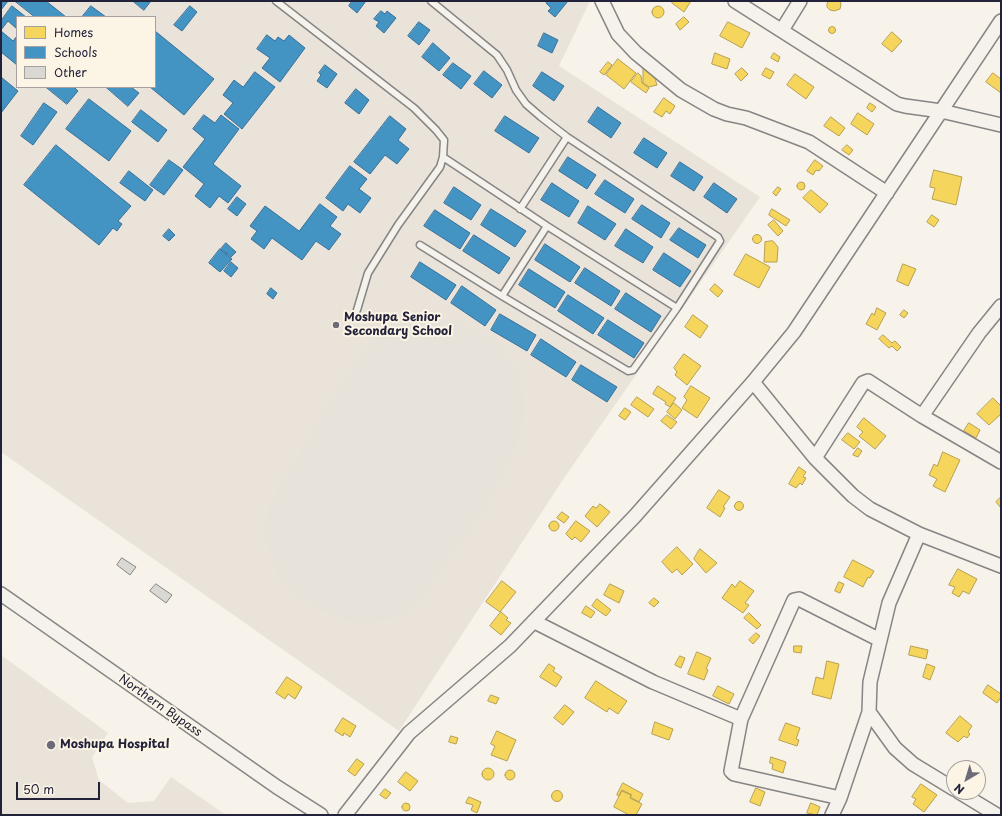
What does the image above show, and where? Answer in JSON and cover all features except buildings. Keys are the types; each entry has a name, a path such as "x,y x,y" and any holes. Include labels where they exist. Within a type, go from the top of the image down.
{"street":[{"path":"602,1 618,34 636,53 681,90 714,109 727,114 746,118 808,142 887,193"},
{"path":"735,1 897,104 941,111 1001,125"},
{"path":"782,30 800,1"},
{"path":"345,815 409,733 486,668 535,622 635,516 752,382 802,322 1001,20"},
{"path":"922,416 979,333 1001,306"},
{"path":"815,458 863,383 868,381 922,416 1000,460"},
{"path":"752,382 815,458 853,496 870,508 919,534 1001,566"},
{"path":"832,815 840,798 869,712 870,682 889,603 919,534"},
{"name":"Northern Bypass","path":"1,594 277,787 321,815"},
{"path":"840,798 734,774 732,772 741,719 794,600 799,599 880,640"},
{"path":"535,622 653,682 741,719"},
{"path":"869,712 895,748 913,764 946,784"},
{"path":"967,800 976,810 997,815"}],"lane":[{"path":"276,1 414,108 444,140 443,157 440,167 398,225 368,273 357,310"},
{"path":"420,245 628,371 633,370 677,308 720,241 720,238 567,137 526,104 516,90 507,70 497,55 431,1"},
{"path":"520,209 567,137"},
{"path":"443,157 520,209 677,308"},
{"path":"502,296 547,226"}],"shaded area":[{"name":"Moshupa Senior Secondary School","path":"1,1 590,1 559,66 760,197 564,478 399,731 1,452"},
{"path":"433,319 459,322 483,333 500,346 516,368 525,402 522,427 512,457 490,501 421,599 404,614 359,625 315,607 292,591 278,575 270,553 265,532 270,504 335,393 364,351 382,333 408,320"},
{"name":"Moshupa Hospital","path":"1,655 108,733 92,757 99,780 128,803 154,801 171,777 226,815 1,815"}],"place":[{"name":"Moshupa Senior Secondary School","path":"336,325"},
{"name":"Moshupa Hospital","path":"51,745"}]}
